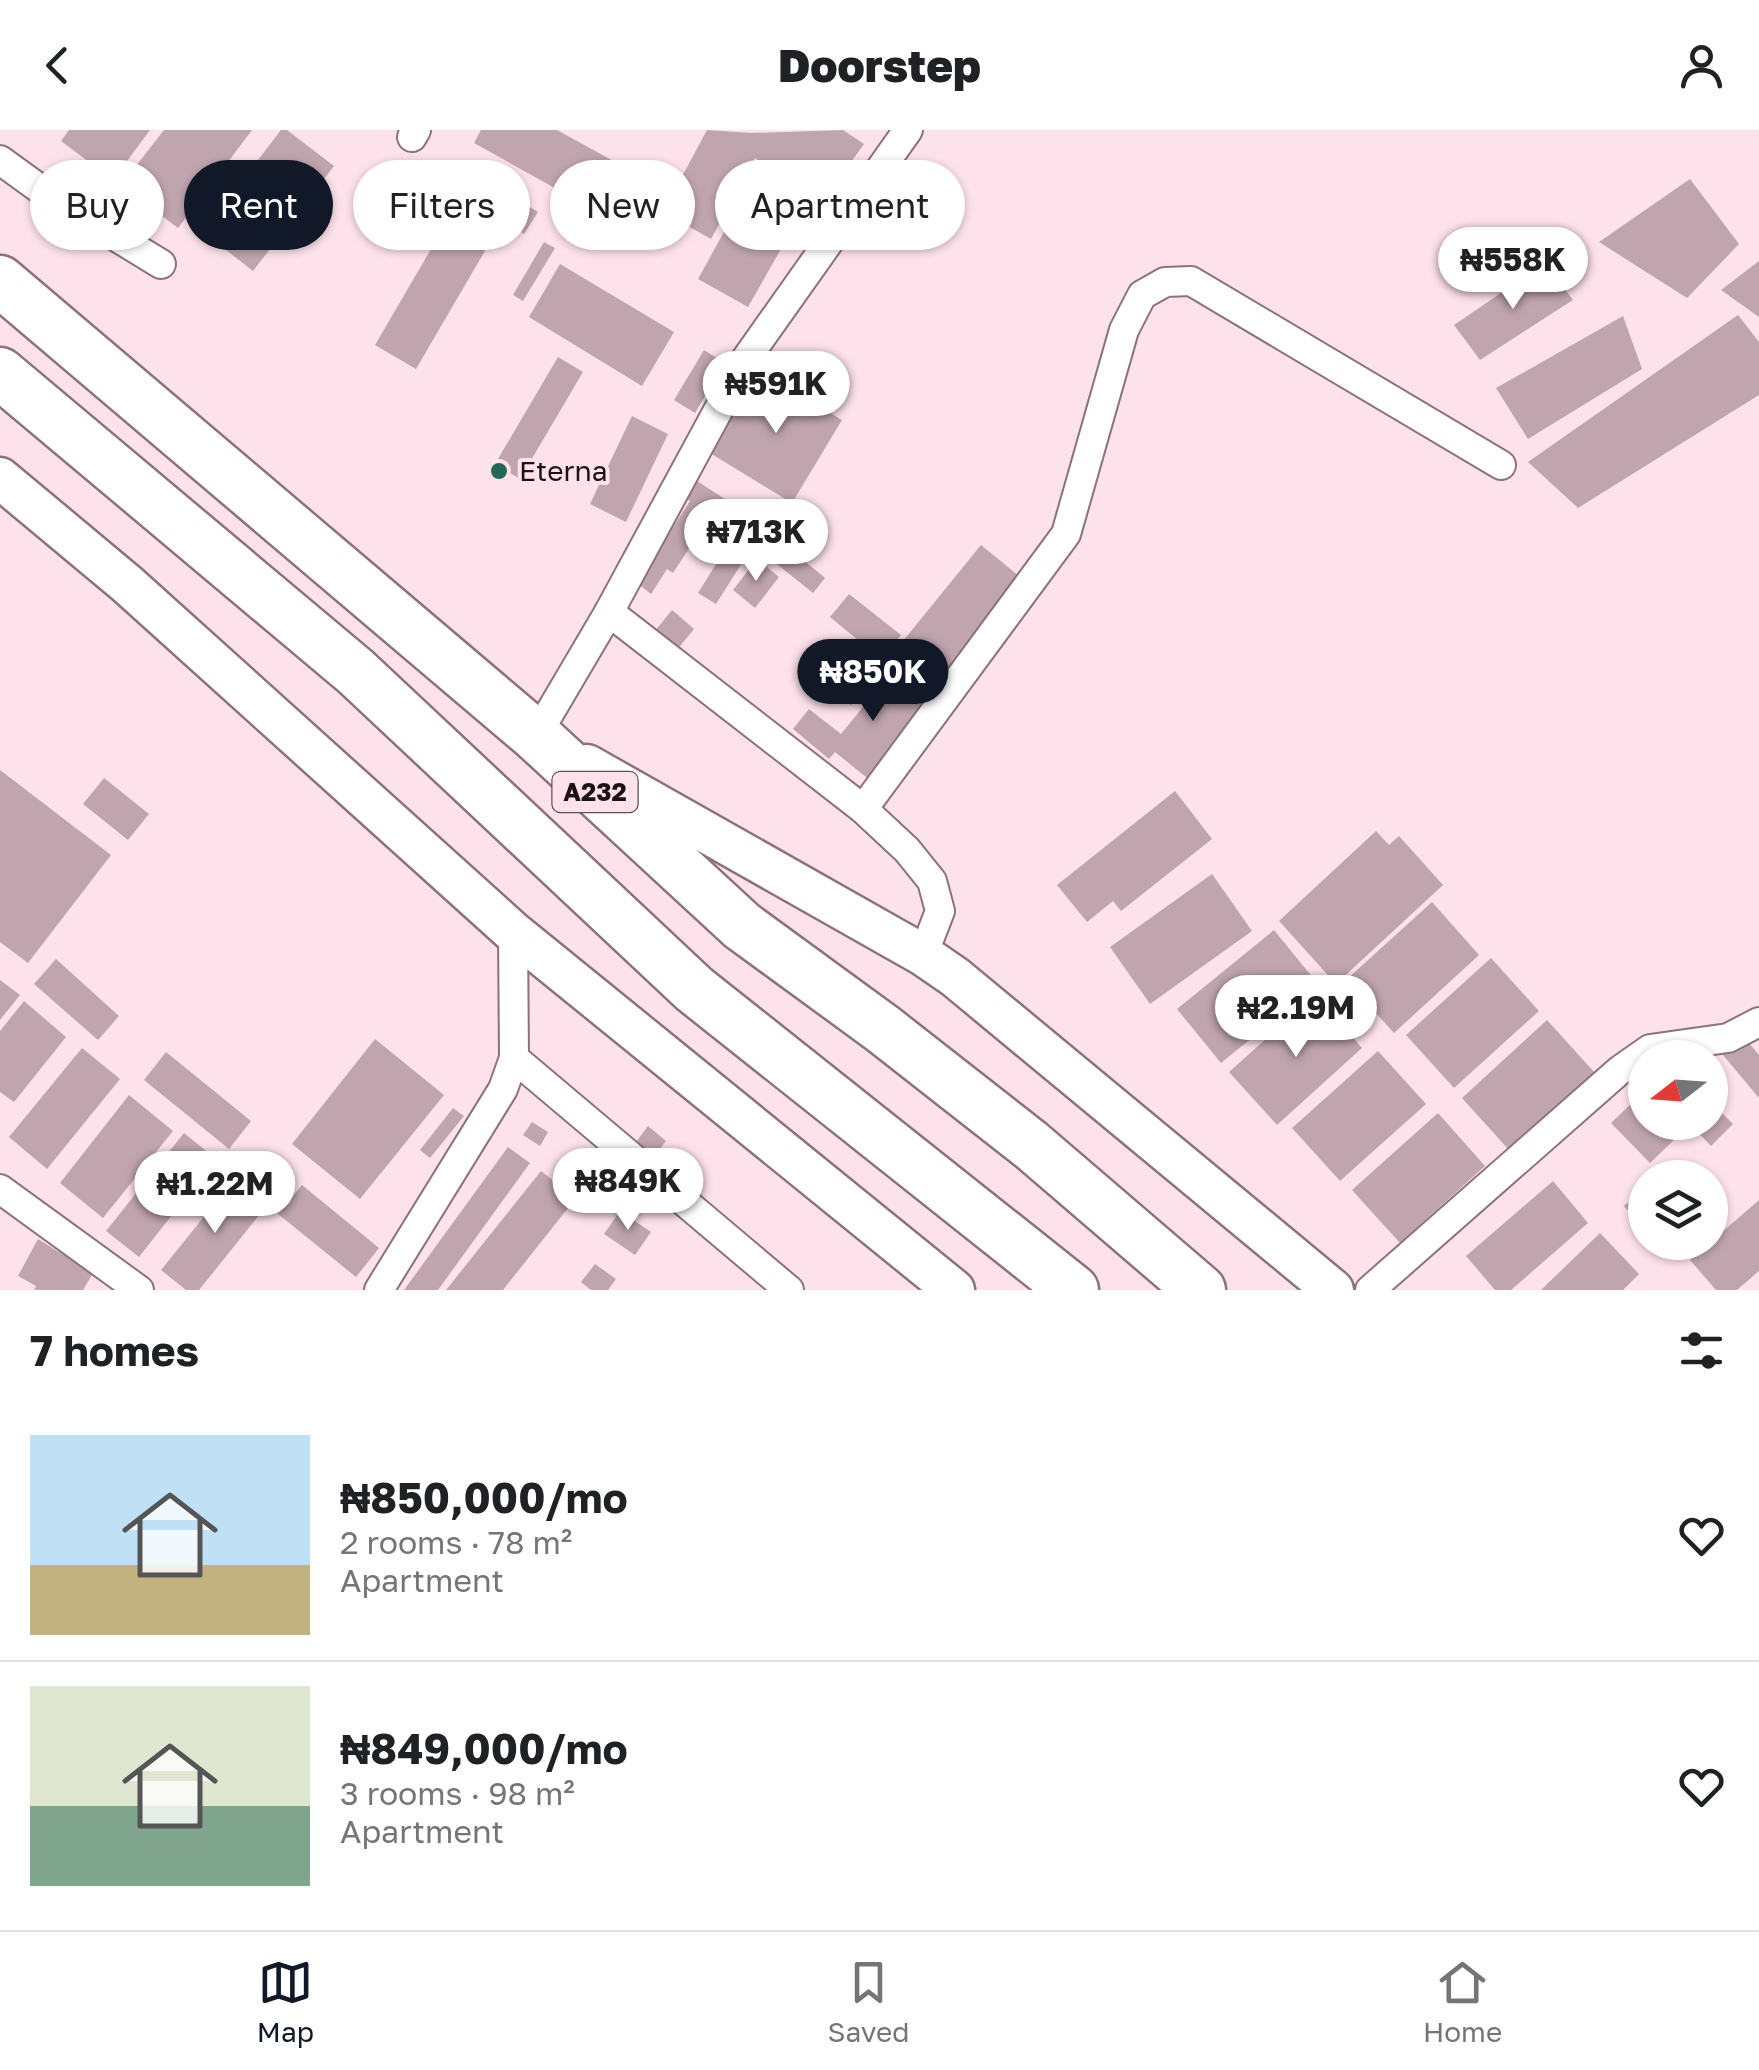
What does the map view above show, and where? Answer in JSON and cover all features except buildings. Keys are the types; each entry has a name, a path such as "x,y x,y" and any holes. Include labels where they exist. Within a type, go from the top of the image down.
{"highway":[{"name":"A232","path":"0,281 536,736 742,926 883,1028 1002,1122 1200,1290"},
{"name":"A232","path":"0,373 356,672 694,989 1073,1290"}],"main road":[{"path":"0,478 127,584 513,932 954,1290"},
{"path":"536,736 955,976 1333,1290"}],"street":[{"path":"536,736 746,358 908,130"},
{"path":"0,160 51,197 161,264"},
{"path":"863,809 1066,534 1124,330 1142,295 1165,282 1192,281 1501,465"},
{"path":"608,612 863,809 932,881 940,911 923,955"},
{"path":"380,1290 503,1089 514,1058 513,932"},
{"path":"1370,1290 1650,1049 1728,1038 1759,1022"},
{"path":"514,1058 789,1290"},
{"path":"0,1189 139,1290"}],"place":[{"name":"Eterna","path":"499,471"}]}
